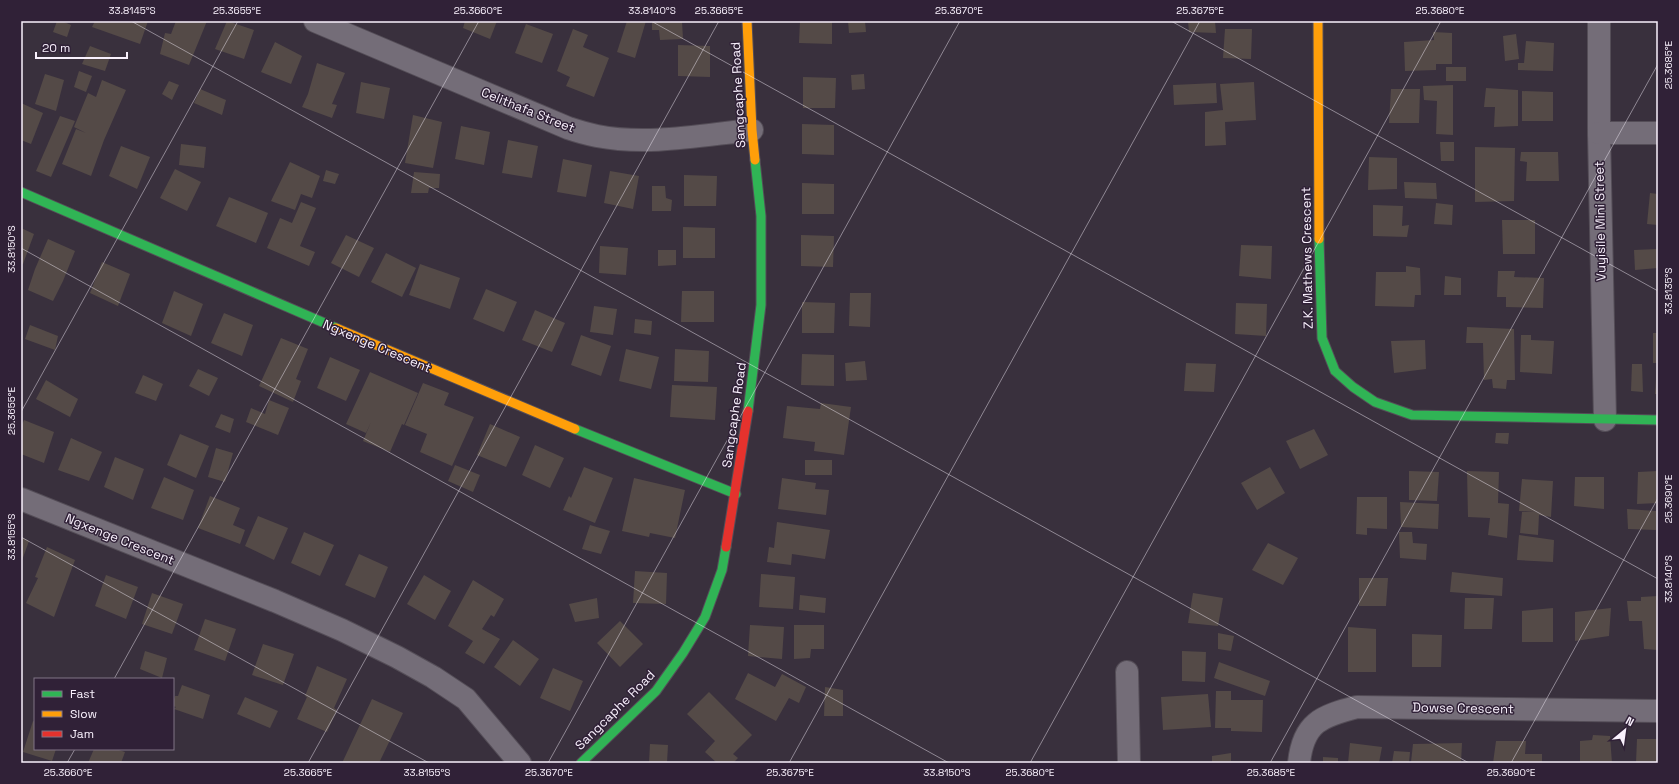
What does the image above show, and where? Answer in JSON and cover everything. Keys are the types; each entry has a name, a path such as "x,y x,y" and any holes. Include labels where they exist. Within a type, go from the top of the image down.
{"street":[{"name":"Celithafa Street","path":"315,21 568,128 597,136 625,140 658,140 752,130"},
{"name":"Sangcaphe Road","path":"581,763 656,691 684,653 705,617 722,570 736,494 753,379 761,305 761,216 752,130 747,21"},
{"name":"Z.K. Mathews Crescent","path":"1318,21 1319,269 1322,338 1335,371 1353,387 1375,402 1412,415 1658,420"},
{"name":"Vuyisile Mini Street","path":"1599,21 1599,132 1605,420"},
{"path":"1599,132 1658,133"},
{"name":"Ngxenge Crescent","path":"21,192 262,297 610,444 736,494"},
{"name":"Ngxenge Crescent","path":"21,499 282,604 342,630 397,657 433,677 466,699 520,763"},
{"path":"1127,672 1129,763"},
{"name":"Dowse Crescent","path":"1299,763 1300,748 1304,737 1310,728 1336,713 1357,707 1658,711"}],"building":[{"path":"57,21 62,21 71,25 67,37 53,32"},
{"path":"95,21 148,21 140,44 92,27"},
{"path":"176,21 207,21 189,65 160,54 165,33 171,34"},
{"path":"227,21 254,30 244,59 215,49"},
{"path":"465,21 497,21 490,39 463,28"},
{"path":"627,21 646,21 635,58 617,52"},
{"path":"652,21 682,21 683,39 660,40 659,30 652,30"},
{"path":"800,21 832,21 832,44 799,43"},
{"path":"848,21 865,21 866,32 849,33"},
{"path":"1188,21 1215,21 1216,33 1189,32"},
{"path":"526,24 553,34 542,63 515,53"},
{"path":"573,29 588,35 583,47 609,58 594,97 566,86 570,77 557,71"},
{"path":"1225,29 1252,29 1251,59 1223,58"},
{"path":"1433,32 1452,33 1452,64 1436,64 1436,70 1405,71 1404,42 1434,40"},
{"path":"1516,34 1519,59 1505,61 1503,36"},
{"path":"1526,41 1554,43 1553,71 1518,70 1518,63 1524,63"},
{"path":"275,42 302,56 291,84 261,72"},
{"path":"678,45 710,46 710,77 678,76"},
{"path":"90,46 111,54 105,71 82,64"},
{"path":"317,63 345,73 332,104 337,105 332,118 302,107 308,94"},
{"path":"1446,67 1466,67 1466,81 1446,81"},
{"path":"79,71 92,76 86,92 74,87"},
{"path":"45,74 64,80 56,111 35,104"},
{"path":"864,74 865,89 852,90 851,75"},
{"path":"803,77 836,78 835,108 803,108"},
{"path":"102,80 126,90 104,140 91,176 62,164 76,129 86,133 74,127 88,93 96,97"},
{"path":"169,81 179,85 172,100 162,94"},
{"path":"361,82 390,88 384,119 356,113"},
{"path":"1254,82 1256,120 1225,122 1226,145 1205,146 1205,112 1223,110 1220,84"},
{"path":"1216,83 1217,103 1174,105 1173,85"},
{"path":"1453,85 1453,135 1436,134 1437,101 1424,100 1423,86"},
{"path":"1486,88 1518,90 1518,126 1494,127 1495,107 1484,107"},
{"path":"200,89 226,100 222,115 194,103"},
{"path":"1391,89 1420,89 1419,123 1389,123"},
{"path":"1522,91 1553,92 1553,121 1522,121"},
{"path":"21,103 43,113 31,144 21,140"},
{"path":"413,115 442,122 433,168 405,163"},
{"path":"60,116 75,121 51,177 36,171"},
{"path":"802,124 834,125 834,155 802,154"},
{"path":"461,126 490,132 484,165 455,159"},
{"path":"508,140 538,146 532,178 502,173"},
{"path":"1440,142 1454,142 1454,161 1441,161"},
{"path":"181,144 206,147 204,168 179,165"},
{"path":"121,146 150,157 137,189 109,176"},
{"path":"1475,147 1515,148 1514,201 1475,202"},
{"path":"1521,152 1558,152 1559,181 1526,181 1527,162 1520,161"},
{"path":"1369,157 1397,158 1397,189 1368,190"},
{"path":"563,159 592,165 586,197 557,192"},
{"path":"290,162 320,176 312,198 301,194 295,210 271,201"},
{"path":"175,169 201,182 187,211 160,198"},
{"path":"326,170 339,174 335,184 323,181"},
{"path":"610,171 639,176 633,209 604,203"},
{"path":"414,172 440,174 439,188 429,188 428,193 411,193"},
{"path":"684,175 717,176 716,206 684,206"},
{"path":"1404,182 1436,183 1437,199 1405,198"},
{"path":"802,183 834,184 834,214 802,214"},
{"path":"652,186 665,186 666,198 672,200 671,211 652,211"},
{"path":"1650,193 1658,194 1658,225 1647,224"},
{"path":"229,197 268,213 256,243 216,226"},
{"path":"301,202 316,208 300,246 315,252 309,266 267,248 280,218 292,223"},
{"path":"1436,203 1453,205 1452,225 1434,224"},
{"path":"1373,205 1403,206 1402,226 1409,225 1407,237 1373,236"},
{"path":"1502,220 1535,220 1535,254 1503,254"},
{"path":"683,227 715,228 715,258 683,258"},
{"path":"21,228 34,234 23,264 21,264"},
{"path":"346,235 374,248 359,277 331,263"},
{"path":"801,235 834,236 833,267 801,266"},
{"path":"48,239 75,251 53,301 28,290"},
{"path":"1241,245 1272,246 1271,279 1239,276"},
{"path":"600,246 628,248 626,275 599,273"},
{"path":"1658,249 1658,268 1635,270 1634,250"},
{"path":"658,250 676,250 676,265 658,266"},
{"path":"386,253 416,268 402,297 371,282"},
{"path":"102,262 130,274 118,306 90,293"},
{"path":"420,264 460,278 450,309 409,295"},
{"path":"1406,266 1420,268 1421,295 1415,295 1414,307 1375,306 1376,272 1406,272"},
{"path":"1498,271 1515,271 1514,277 1544,278 1543,308 1506,307 1506,297 1497,297"},
{"path":"1445,276 1461,278 1461,295 1444,295"},
{"path":"486,289 517,302 504,332 473,319"},
{"path":"174,291 203,304 191,336 162,323"},
{"path":"682,291 714,291 714,322 681,322"},
{"path":"850,293 871,293 870,327 849,326"},
{"path":"802,302 835,303 834,333 802,333"},
{"path":"1236,303 1267,304 1266,336 1235,334"},
{"path":"594,306 617,309 613,335 590,332"},
{"path":"535,310 565,323 552,352 522,340"},
{"path":"224,313 253,325 242,356 211,343"},
{"path":"635,319 652,321 651,335 634,333"},
{"path":"30,325 58,336 55,350 25,339"},
{"path":"1467,327 1514,329 1515,380 1507,380 1506,389 1493,388 1492,379 1484,380 1483,343 1466,343"},
{"path":"1653,333 1658,333 1658,363 1653,363"},
{"path":"581,335 611,346 601,376 571,365"},
{"path":"1521,335 1531,335 1531,340 1554,341 1552,374 1520,372"},
{"path":"281,338 308,349 296,379 301,381 293,402 259,386"},
{"path":"1425,340 1426,369 1394,373 1391,341"},
{"path":"626,349 659,357 651,389 619,381"},
{"path":"675,349 709,351 708,382 674,381"},
{"path":"802,354 834,355 834,386 801,385"},
{"path":"330,357 360,370 346,401 317,388"},
{"path":"865,361 867,380 846,381 845,363"},
{"path":"1186,363 1216,364 1214,392 1184,391"},
{"path":"1632,364 1642,364 1643,392 1631,391"},
{"path":"1657,365 1658,394 1655,394"},
{"path":"198,369 218,378 209,396 189,386"},
{"path":"370,372 418,393 390,452 363,441 371,422 366,433 346,424"},
{"path":"143,375 163,384 156,401 135,393"},
{"path":"46,380 78,399 70,417 36,399"},
{"path":"423,383 449,393 444,405 474,417 452,466 420,452 427,434 405,425"},
{"path":"672,385 717,387 715,420 670,417"},
{"path":"269,400 289,408 278,435 246,422 251,408 265,414"},
{"path":"821,403 851,407 844,455 814,451 815,442 783,438 787,406 820,409"},
{"path":"221,414 234,419 230,433 215,427"},
{"path":"24,420 54,432 44,463 21,454 21,427"},
{"path":"490,424 520,437 506,467 477,455"},
{"path":"1314,429 1328,455 1300,469 1286,441"},
{"path":"1496,433 1509,433 1508,444 1495,443"},
{"path":"180,434 209,446 196,478 167,465"},
{"path":"71,438 102,452 89,481 58,470"},
{"path":"535,445 564,458 550,488 522,475"},
{"path":"216,448 233,453 225,482 208,477"},
{"path":"115,457 144,469 133,500 104,487"},
{"path":"805,460 832,460 832,475 805,475"},
{"path":"455,465 480,475 473,492 448,481"},
{"path":"584,467 613,478 595,523 563,510 569,496 571,498"},
{"path":"1270,467 1285,493 1257,510 1241,483"},
{"path":"1409,471 1439,472 1437,501 1409,500"},
{"path":"1467,471 1499,472 1498,503 1509,504 1507,538 1488,535 1490,518 1468,517"},
{"path":"1658,471 1658,503 1637,504 1638,472"},
{"path":"164,477 194,490 183,520 151,508"},
{"path":"1575,477 1604,477 1604,509 1574,506"},
{"path":"634,478 685,490 675,538 650,533 649,537 622,531"},
{"path":"782,478 816,483 815,489 829,490 826,515 778,509"},
{"path":"1522,479 1553,481 1551,517 1539,515 1538,535 1520,533 1522,512 1535,512 1519,511"},
{"path":"210,496 240,508 233,525 245,530 240,544 198,528"},
{"path":"1357,497 1387,497 1387,529 1367,528 1367,535 1356,534"},
{"path":"1400,502 1439,504 1438,529 1401,527"},
{"path":"1627,509 1656,511 1656,530 1628,529"},
{"path":"258,516 288,528 274,560 245,546"},
{"path":"777,522 830,530 825,559 792,554 791,565 767,562 769,547 774,548"},
{"path":"590,525 610,531 601,554 582,549"},
{"path":"304,532 334,545 320,576 291,563"},
{"path":"1399,532 1412,532 1413,543 1427,544 1426,560 1400,558"},
{"path":"1519,535 1554,540 1553,562 1517,560"},
{"path":"21,537 29,541 21,563"},
{"path":"1268,543 1298,558 1283,585 1252,570"},
{"path":"47,547 75,560 54,617 26,603 38,578 35,577"},
{"path":"359,554 388,567 375,598 345,585"},
{"path":"635,571 667,573 666,604 633,603"},
{"path":"1452,572 1503,578 1502,596 1450,592"},
{"path":"761,574 795,577 793,609 759,607"},
{"path":"106,575 138,587 126,619 95,606"},
{"path":"424,575 451,591 435,620 407,604"},
{"path":"1359,578 1388,578 1386,606 1359,606"},
{"path":"473,580 504,599 494,617 491,615 482,629 500,639 484,664 465,653 473,641 448,626"},
{"path":"152,593 183,604 172,634 142,624"},
{"path":"1193,593 1223,598 1218,626 1188,623"},
{"path":"800,595 826,598 825,613 799,610"},
{"path":"1658,596 1658,650 1644,649 1642,621 1629,621 1627,601 1641,601 1641,597"},
{"path":"597,598 599,618 575,622 569,604"},
{"path":"1465,598 1494,598 1492,629 1464,629"},
{"path":"1553,608 1553,642 1522,642 1522,611"},
{"path":"1611,608 1609,636 1575,641 1575,612"},
{"path":"205,619 236,629 225,661 194,650"},
{"path":"620,621 643,644 620,667 597,643"},
{"path":"750,625 784,627 782,659 748,656"},
{"path":"794,625 824,625 824,649 811,649 810,658 794,659"},
{"path":"1348,627 1376,629 1376,672 1348,672"},
{"path":"1218,633 1234,636 1231,651 1218,649"},
{"path":"1412,634 1442,635 1441,667 1412,667"},
{"path":"513,640 539,659 520,686 494,667"},
{"path":"263,644 294,654 283,685 252,675"},
{"path":"145,651 167,658 162,678 140,669"},
{"path":"1182,651 1206,652 1205,682 1182,681"},
{"path":"1219,662 1270,681 1265,696 1214,678"},
{"path":"317,666 347,679 334,708 337,710 327,732 297,719 307,697 305,696"},
{"path":"553,668 583,681 570,711 540,698"},
{"path":"748,673 775,687 782,674 806,687 799,703 789,698 776,721 735,699"},
{"path":"182,685 210,695 203,719 174,709 176,707 174,706 175,696 178,696"},
{"path":"825,687 843,690 843,716 824,716"},
{"path":"1216,691 1231,691 1231,700 1263,700 1262,732 1231,731 1231,728 1215,728"},
{"path":"709,692 752,735 733,754 738,758 733,763 717,763 705,752 715,741 687,714"},
{"path":"1208,694 1211,727 1163,730 1161,697"},
{"path":"245,697 278,711 270,728 237,714"},
{"path":"372,699 403,713 379,763 342,763"},
{"path":"33,721 34,750 56,750 52,761 23,752"},
{"path":"1593,735 1610,736 1612,763 1580,763 1580,741 1592,740"},
{"path":"1637,739 1658,739 1658,763 1636,763"},
{"path":"1496,741 1526,741 1525,754 1542,754 1542,763 1493,763"},
{"path":"1350,743 1382,747 1379,763 1348,763"},
{"path":"1462,743 1461,763 1411,762 1413,744"},
{"path":"650,744 668,745 667,763 649,763"},
{"path":"94,750 119,750 125,752 121,763 88,763"},
{"path":"1394,751 1410,752 1409,763 1392,763"},
{"path":"1231,753 1231,761 1255,761 1255,763 1212,763 1212,756"},
{"path":"1323,757 1338,758 1338,763 1323,763"}],"traffic: fast":[{"path":"748,411 761,305 761,216 755,160"},
{"path":"21,192 336,328"},
{"path":"1319,239 1322,338 1335,371 1353,387 1375,402 1412,415 1658,420"},
{"path":"575,429 736,494"},
{"path":"581,763 656,691 683,653 705,617 722,570 726,547"}],"traffic: slow":[{"path":"747,21 752,130 755,160"},
{"path":"1318,21 1319,239"},
{"path":"336,328 575,429"}],"traffic: jam":[{"path":"726,547 748,411"}]}
